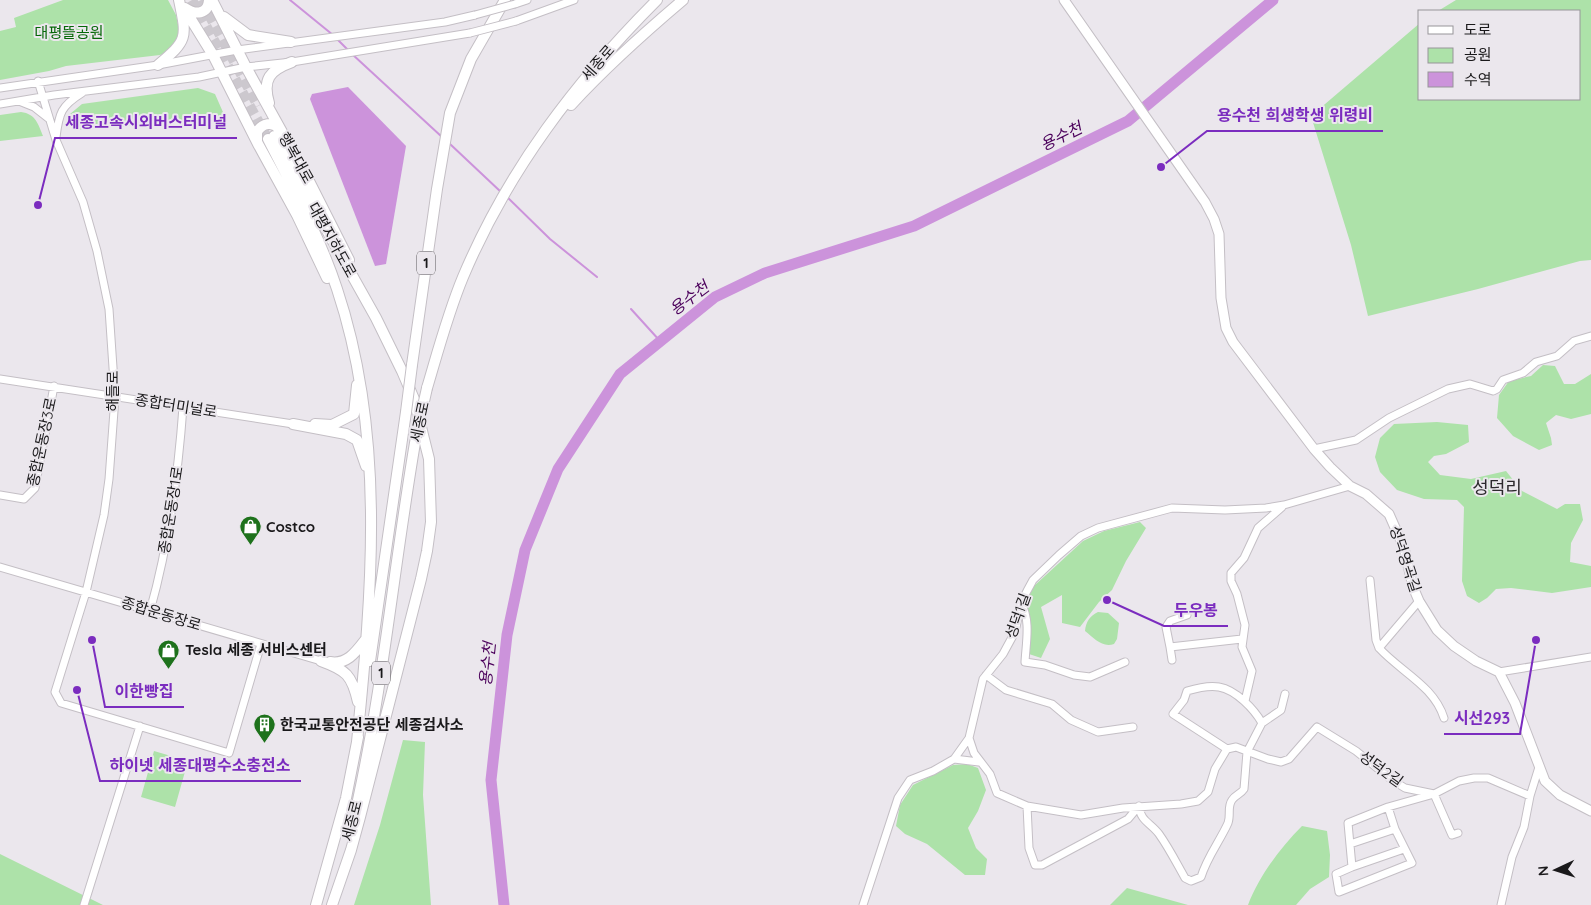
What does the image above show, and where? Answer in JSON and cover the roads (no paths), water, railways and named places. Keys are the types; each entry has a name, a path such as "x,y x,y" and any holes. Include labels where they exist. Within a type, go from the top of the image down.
{"highway":[{"name":"세종로","path":"331,905 358,798 369,744 416,437 427,388 448,316 462,278 516,172 554,116 587,75 657,0"},
{"path":"530,153 601,72 683,0"},
{"name":"세종로","path":"316,905 346,798 357,742 450,113 471,59 510,2"},
{"path":"181,4 194,13 200,13 213,3 226,19 248,35 269,40 291,42"},
{"name":"행복대로","path":"213,3 246,67 274,131"},
{"path":"158,65 183,40 181,4"},
{"name":"행복대로","path":"181,4 212,55 297,215 347,325"},
{"path":"274,131 267,97 266,85 268,76 280,66 292,62"},
{"path":"258,144 256,136 262,125 276,125 274,131"},
{"name":"대평지하도로","path":"274,131 376,318 402,371 414,400 429,459 431,522 421,579 351,850 331,905"},
{"name":"대평지하도로","path":"274,131 319,241 337,290 347,325"},
{"path":"347,325 357,364 369,443 371,494 370,581 357,742"},
{"path":"293,424 332,425 354,414 357,364"},
{"path":"293,424 346,434 357,440 364,456 371,494"},
{"path":"321,661 334,663 350,658 366,639"},
{"path":"321,661 347,674 356,692 360,712"}],"main road":[{"name":"성덕영곡길","path":"1064,0 1205,202 1214,219 1219,234 1221,298 1226,328 1233,342 1330,467 1350,486 1366,494 1389,514 1404,548 1409,572 1419,601 1437,630 1454,646 1476,661 1499,672"},
{"path":"1499,672 1515,703 1545,781 1560,795 1591,811"}],"street":[{"path":"0,88 158,65 237,50 445,22 475,15 510,2 527,0"},
{"path":"0,104 42,97 140,86 246,67 292,62 470,33 516,21 574,0"},
{"name":"해들로","path":"38,82 56,140 83,202 104,279 115,397 109,479 104,515 86,592 55,692 61,703 140,726"},
{"path":"56,140 58,120 66,103 83,92"},
{"path":"18,101 34,107 49,119"},
{"path":"1314,448 1356,440 1389,418 1448,389 1470,384 1488,391 1497,389 1503,380 1523,373 1536,362 1553,358 1574,341 1591,336"},
{"name":"종합터미널로","path":"0,379 293,424"},
{"name":"종합운동장3로","path":"0,495 24,499 35,488 54,386"},
{"name":"종합운동장1로","path":"150,612 162,565 178,478 183,407"},
{"name":"성덕1길","path":"863,905 898,798 910,780 933,771 954,759 969,738 983,679 1003,654 1015,632 1021,603 1033,580 1081,536 1098,528 1172,508 1225,510 1266,508 1284,505 1350,486"},
{"name":"성덕1길","path":"1245,701 1252,671 1242,647 1245,625 1237,594 1231,582 1231,573 1244,558 1258,528 1284,505"},
{"name":"종합운동장로","path":"0,566 150,612 321,661"},
{"path":"1370,580 1376,640 1379,648 1391,661 1436,699 1444,718"},
{"path":"1379,648 1419,601"},
{"path":"1021,603 1026,611 1027,624 1025,662 1045,665 1074,675 1090,678 1125,662"},
{"path":"1172,660 1166,627 1170,621 1187,615"},
{"path":"1170,647 1242,638"},
{"path":"84,905 140,726 229,753 261,644"},
{"path":"1499,672 1591,657"},
{"path":"986,675 1006,690 1052,704 1071,720 1098,732 1133,727"},
{"path":"969,738 979,762 990,774 997,793 1027,806 1081,815 1139,806 1181,804 1198,801 1208,792 1215,769 1227,750 1173,714 1184,700 1187,691 1220,687 1245,701 1262,723"},
{"path":"1139,806 1140,813 1157,832 1185,878 1191,880 1201,877 1229,821 1229,806 1233,798 1244,790 1247,752 1262,723 1281,710 1286,694"},
{"name":"성덕2길","path":"1227,750 1236,747 1281,762 1289,759 1317,727 1356,751 1405,788 1434,794"},
{"path":"954,759 979,762"},
{"path":"1501,905 1512,857 1524,828 1530,796 1539,767"},
{"path":"1352,867 1348,823 1388,807 1434,794 1459,781 1474,778 1488,778 1530,796"},
{"path":"1434,794 1452,835 1458,833"},
{"path":"1027,806 1029,848 1036,865 1042,865 1128,819 1139,806"},
{"path":"1388,807 1395,829 1412,863 1339,892 1336,874 1404,849"},
{"path":"1350,844 1395,829"}],"water":[{"path":"348,87 406,146 386,264 375,266 310,99 312,94"}],"waterway":[{"path":"290,0 333,35"},
{"name":"용수천","path":"504,905 491,780 507,635 525,550 558,469 620,374 715,297 765,273 914,226 1128,121 1273,0"},
{"path":"336,38 349,51"},
{"path":"352,54 442,137"},
{"path":"450,144 501,192"},
{"path":"507,197 550,239 597,277"},
{"path":"631,309 660,341"}],"tunnel":[{"path":"192,0 268,139"},
{"path":"201,0 258,106"}],"place":[{"name":"용수천 희생학생 위령비","path":"1161,167"},
{"name":"세종고속시외버스터미널","path":"38,205"},
{"name":"Costco","path":"250,546"},
{"name":"두우봉","path":"1107,600"},
{"name":"이한빵집","path":"92,640"},
{"name":"시선293","path":"1536,640"},
{"name":"Tesla 세종 서비스센터","path":"169,669"},
{"name":"하이넷 세종대평수소충전소","path":"77,690"},
{"name":"한국교통안전공단 세종검사소","path":"264,744"}],"district":[{"name":"성덕리","path":"1497,488"}],"park label":[{"name":"대평뜰공원","path":"69,33"}]}
